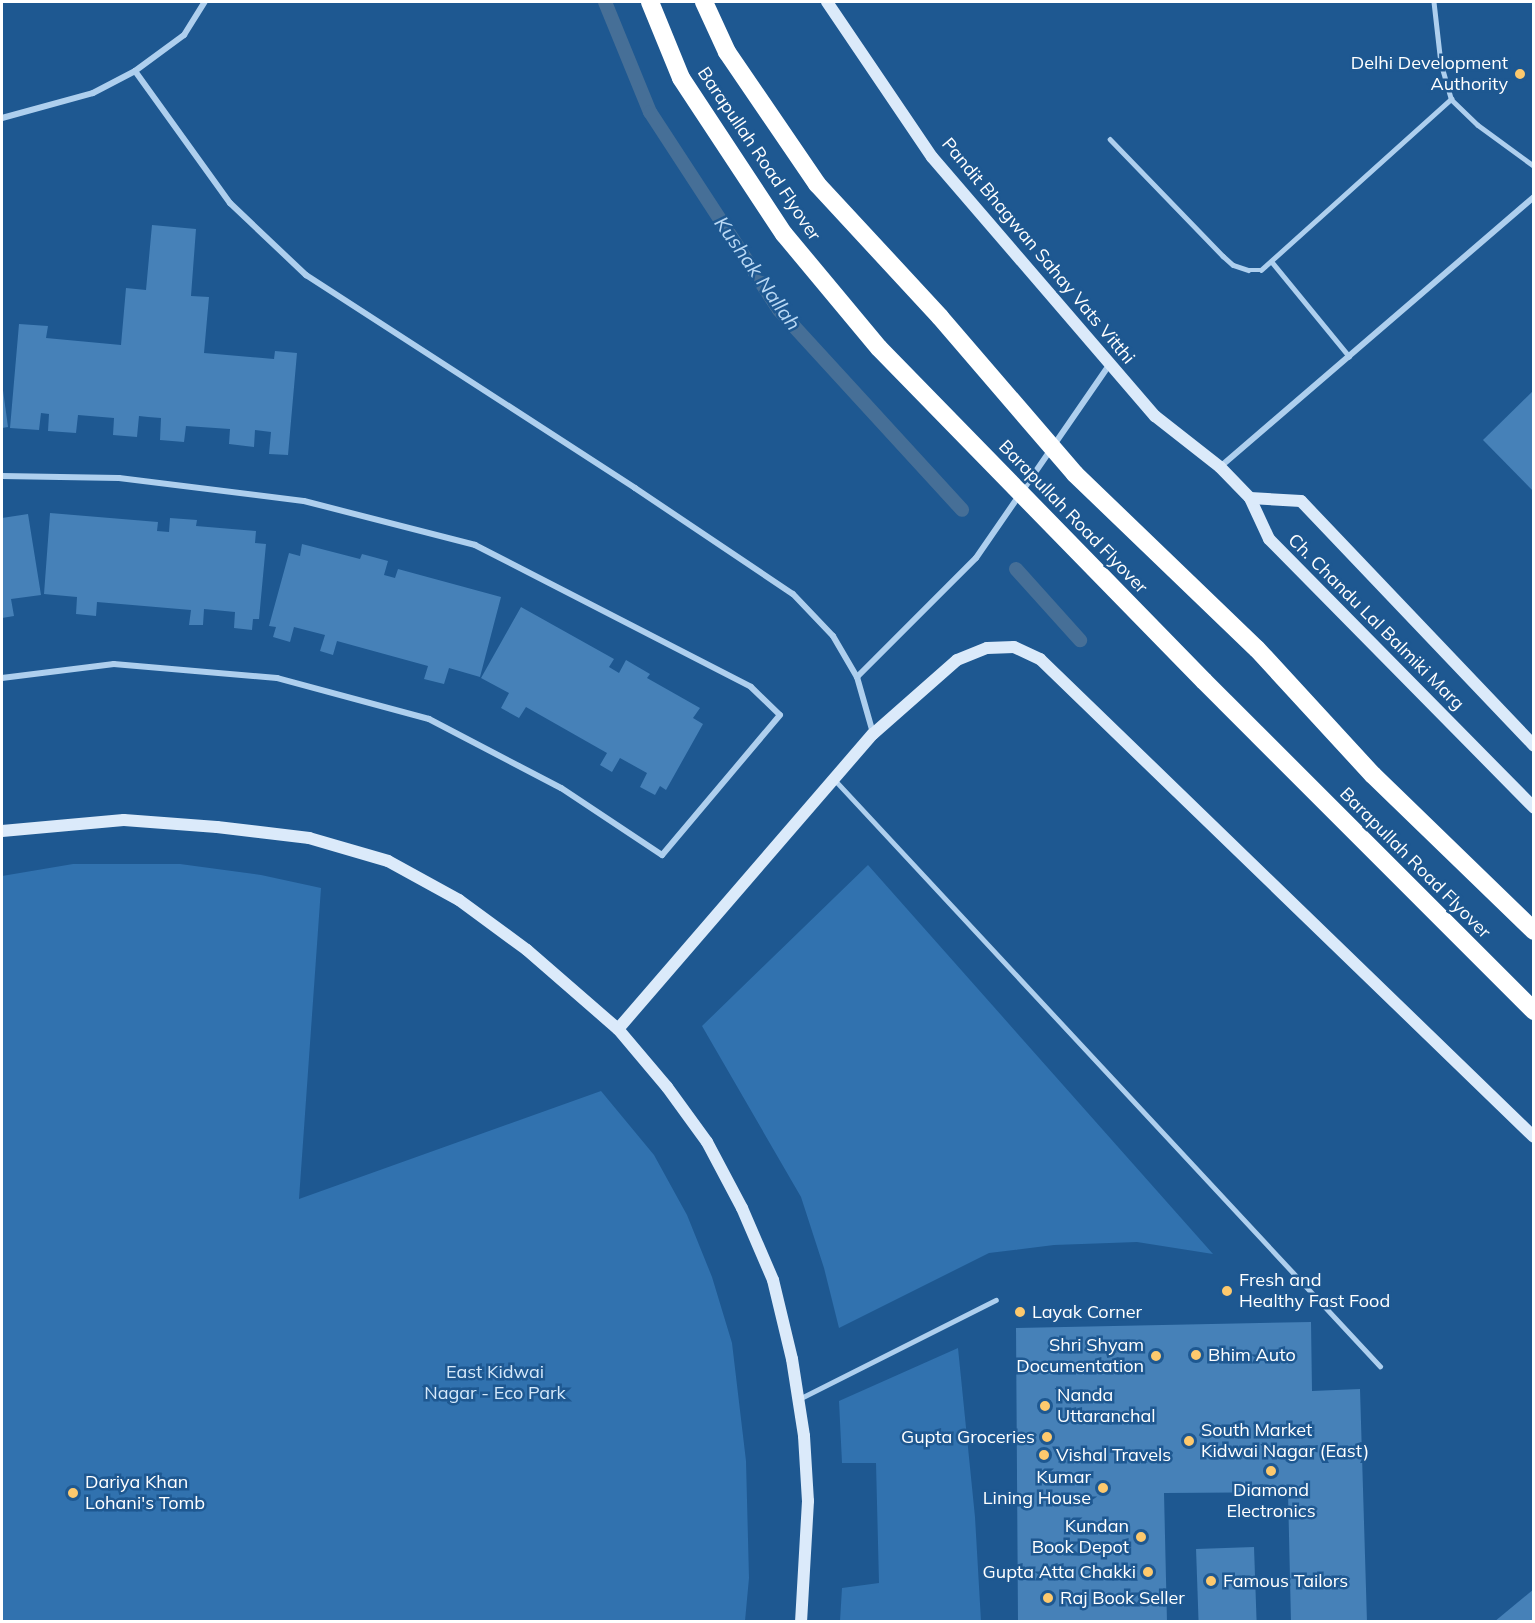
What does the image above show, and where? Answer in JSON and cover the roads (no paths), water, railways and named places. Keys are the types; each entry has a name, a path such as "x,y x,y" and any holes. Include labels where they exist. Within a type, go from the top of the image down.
{"highway":[{"name":"Barapullah Road Flyover","path":"650,2 681,78 784,234 879,348 1212,689 1533,1011"},
{"name":"Barapullah Road Flyover","path":"704,2 727,52 818,184 940,317 1075,474 1257,649 1373,775 1533,931"}],"street":[{"path":"2,118 93,93 135,71 184,35 205,2"},
{"name":"Pandit Bhagwan Sahay Vats Vitthi","path":"827,2 932,157 1155,416 1220,467 1250,498"},
{"path":"135,71 230,203 306,275 635,488 793,594 833,636 857,677 873,734"},
{"path":"1220,467 1533,197"},
{"path":"857,677 976,558 1110,364"},
{"path":"2,476 119,478 304,501 475,545 751,687 780,715 662,855 561,788 419,716 277,678 114,664 2,678"},
{"name":"Ch. Chandu Lal Balmiki Marg","path":"1533,746 1300,501 1250,498 1269,539 1533,808"},
{"path":"618,1029 873,734 957,660 987,648 1014,647 1040,659 1533,1137"},
{"path":"2,831 124,820 217,827 309,838 388,861 459,900 508,935 618,1029 668,1087 707,1142 742,1208 774,1280 798,1400 808,1501 801,1622"}],"lane":[{"path":"1434,2 1441,63 1452,99 1478,125 1533,166"},
{"path":"1110,139 1233,265 1248,270 1261,270 1452,99"},
{"path":"1272,262 1350,356"},
{"path":"834,778 1380,1366"},
{"path":"798,1400 996,1300"}],"waterway":[{"name":"Kushak Nallah","path":"605,2 650,112 779,310 962,510"},
{"name":"Kushak Nallah","path":"1016,569 1080,640"}],"place":[{"name":"Delhi Development Authority","path":"1520,74"},
{"name":"Fresh and Healthy Fast Food","path":"1227,1291"},
{"name":"Layak Corner","path":"1020,1312"},
{"name":"Bhim Auto","path":"1196,1355"},
{"name":"Shri Shyam Documentation","path":"1156,1356"},
{"name":"Nanda Uttaranchal","path":"1045,1406"},
{"name":"Gupta Groceries","path":"1047,1437"},
{"name":"South Market Kidwai Nagar (East)","path":"1189,1441"},
{"name":"Vishal Travels","path":"1044,1455"},
{"name":"Diamond Electronics","path":"1271,1471"},
{"name":"Kumar Lining House","path":"1103,1488"},
{"name":"Dariya Khan Lohani's Tomb","path":"73,1493"},
{"name":"Kundan Book Depot","path":"1141,1537"},
{"name":"Gupta Atta Chakki","path":"1148,1572"},
{"name":"Famous Tailors","path":"1211,1581"},
{"name":"Raj Book Seller","path":"1048,1598"}],"park label":[{"name":"East Kidwai Nagar - Eco Park","path":"495,1383"}]}
